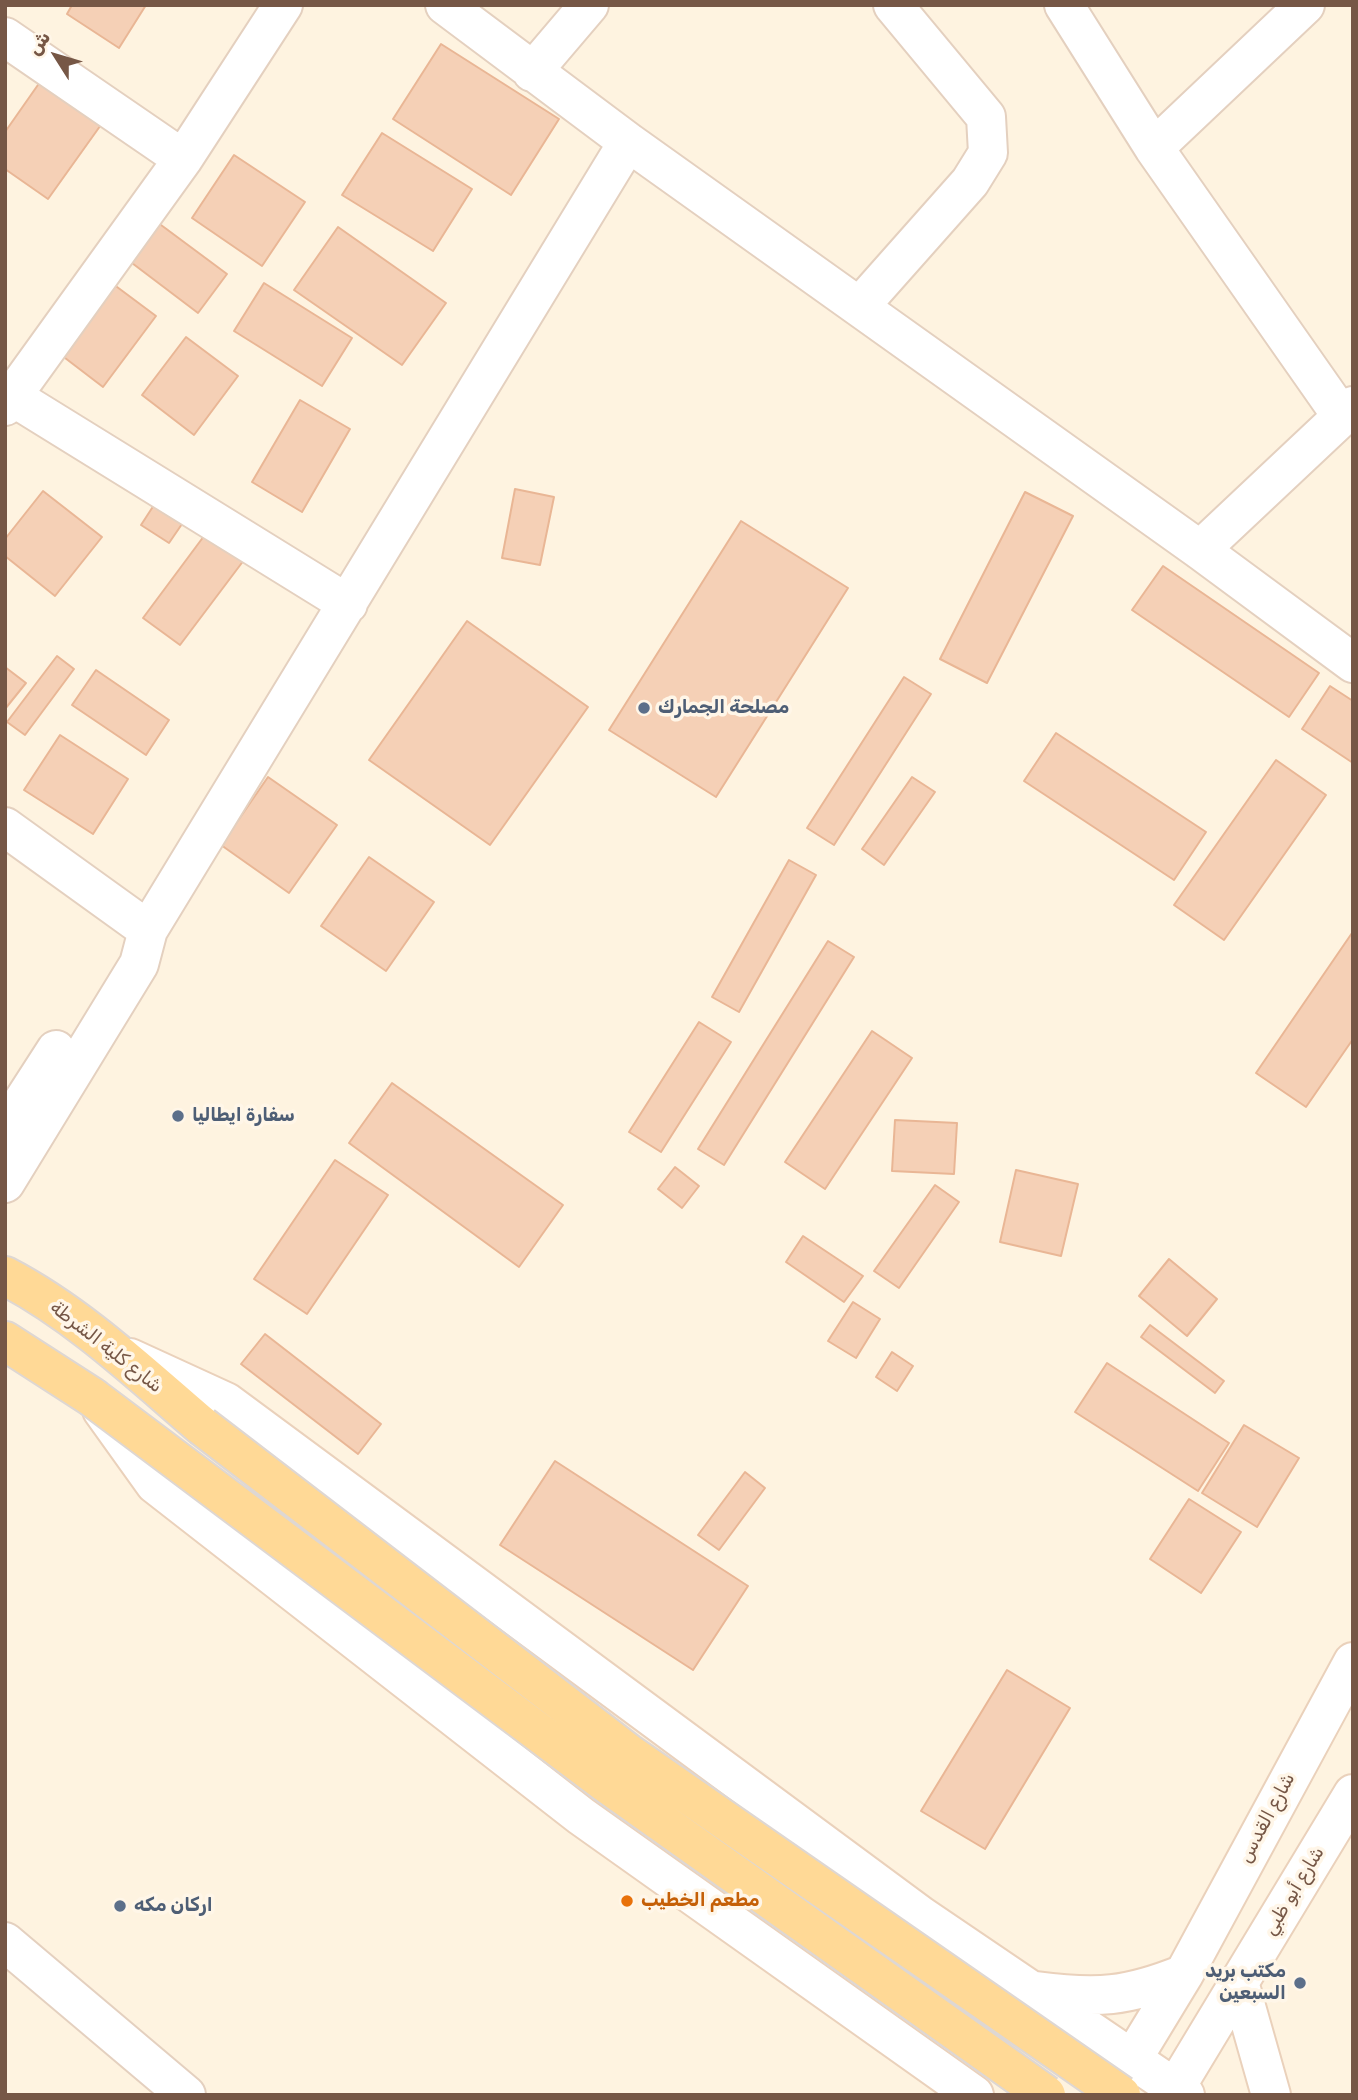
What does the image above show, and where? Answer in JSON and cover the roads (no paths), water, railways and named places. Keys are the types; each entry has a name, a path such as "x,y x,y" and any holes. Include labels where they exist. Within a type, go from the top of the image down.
{"main road":[{"name":"شارع كلية الشرطة","path":"5,1276 35,1291 117,1352 202,1426 628,1753 1121,2095"},
{"path":"5,1341 92,1396 606,1783 1046,2095"}],"street":[{"path":"283,5 183,159 8,398 348,604"},
{"path":"444,5 628,142 1200,550 1353,663"},
{"path":"532,72 589,5"},
{"path":"860,306 970,182 988,153 986,117 893,5"},
{"path":"1064,5 1154,148 1347,410 1200,550"},
{"path":"1154,148 1305,5"},
{"path":"5,37 183,159"},
{"path":"5,1183 139,964 148,930 628,142"},
{"path":"5,827 148,930"},
{"path":"5,1129 122,949 148,930"},
{"path":"117,1352 226,1402 921,1916 1133,2059 1177,2092"},
{"path":"92,1396 155,1484 581,1816 974,2095"},
{"name":"شارع القدس","path":"1184,1974 1353,1662"},
{"name":"شارع أبو ظبي","path":"1177,2092 1239,1982 1353,1794"},
{"path":"857,2014 879,2023 900,2020 913,2014 925,2003 939,1982 942,1960 938,1943 921,1916"},
{"path":"5,1942 170,2090"},
{"path":"1030,1990 1081,1997 1109,1996 1143,1991 1184,1974"},
{"path":"1111,2095 1184,1974"},
{"path":"1239,1982 1271,2095"}],"place":[{"name":"مصلحة الجمارك","path":"644,708"},
{"name":"سفارة ايطاليا","path":"178,1116"},
{"name":"مطعم الخطيب","path":"627,1901"},
{"name":"اركان مكه","path":"120,1906"},
{"name":"مكتب بريد السبعين","path":"1300,1983"}]}
